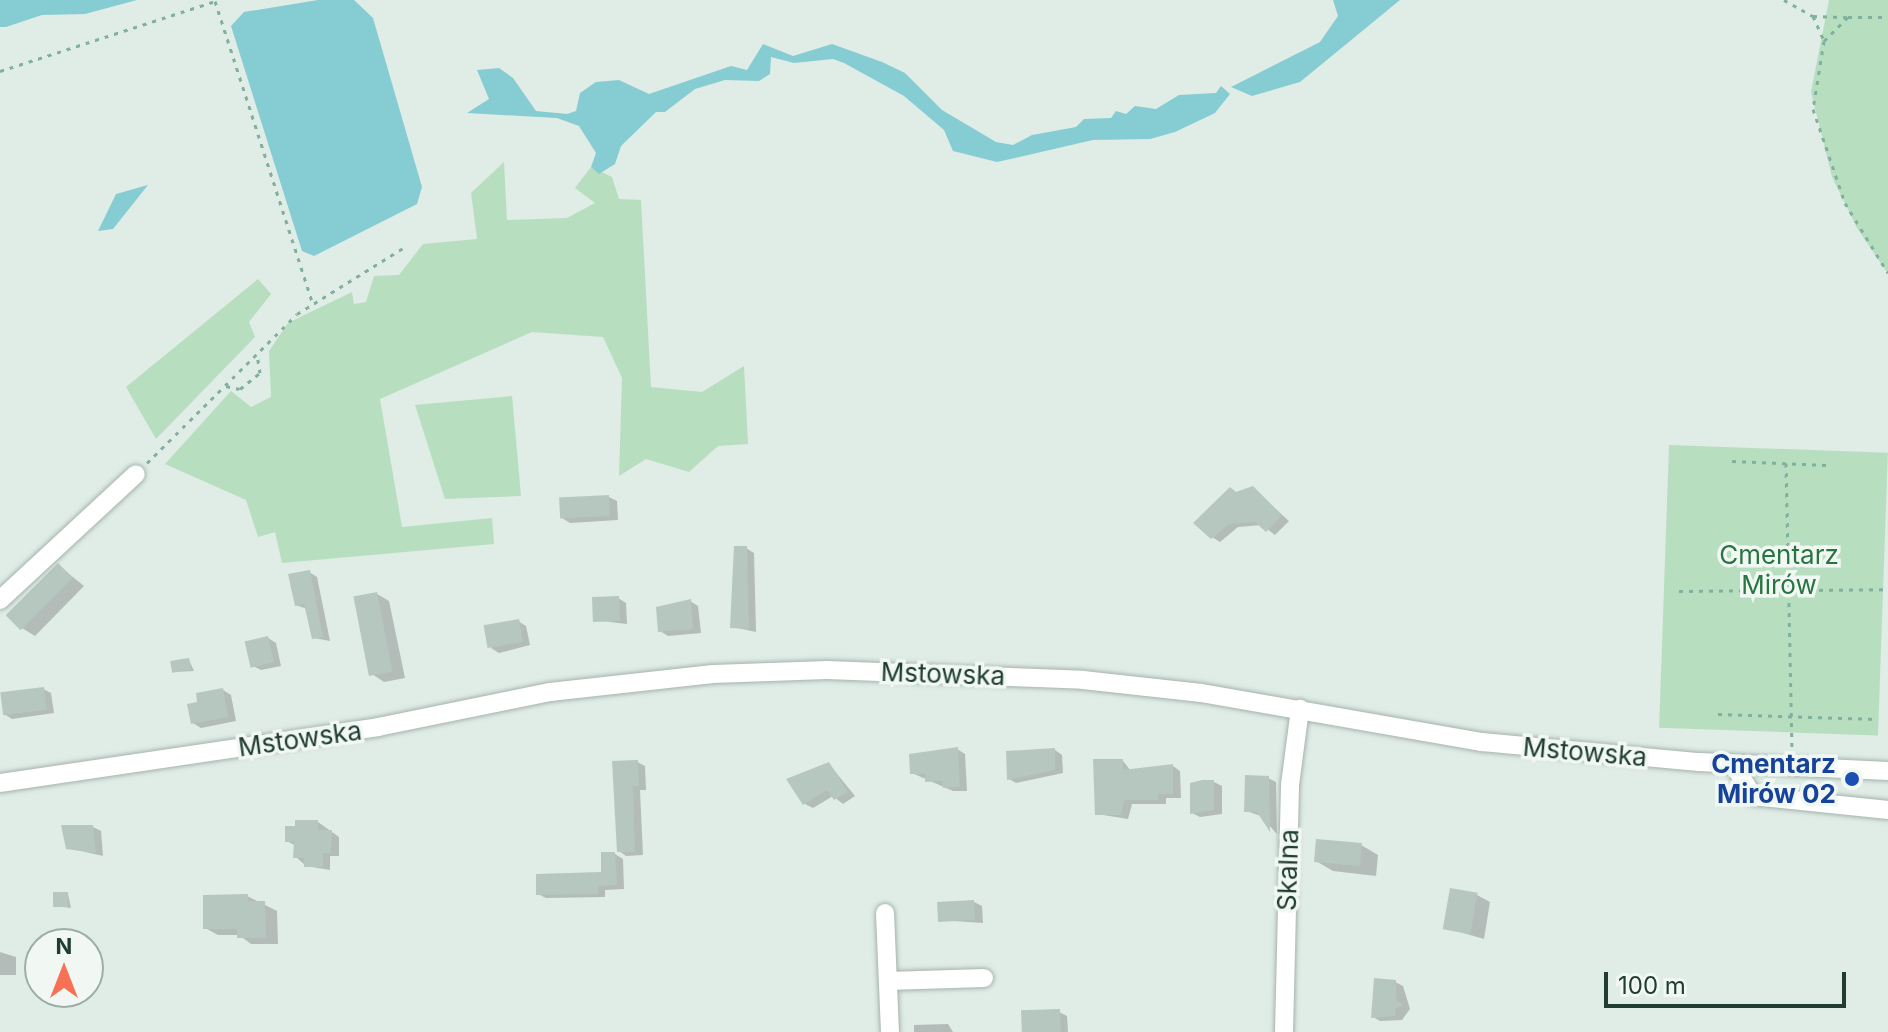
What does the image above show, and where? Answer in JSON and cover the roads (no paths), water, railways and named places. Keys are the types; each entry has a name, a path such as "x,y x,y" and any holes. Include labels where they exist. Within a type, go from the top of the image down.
{"street":[{"path":"0,600 136,474"},
{"name":"Mstowska","path":"0,783 378,727 550,692 713,674 843,670 1083,680 1300,709 1482,742 1733,764 1888,771"},
{"name":"Skalna","path":"1284,1032 1290,785 1300,709"},
{"path":"1733,764 1753,796 1888,810"},
{"path":"885,913 890,1032"},
{"path":"888,981 984,978"}],"water":[{"path":"0,0 137,0 85,14 42,15 0,27"},
{"path":"318,0 354,0 373,18 422,187 417,204 314,256 302,251 231,26 244,12"},
{"path":"1333,0 1400,0 1300,82 1252,96 1231,87 1320,42 1338,16"},
{"path":"763,44 793,56 832,44 882,62 905,73 942,110 996,142 1013,145 1032,135 1076,127 1084,119 1111,118 1116,111 1126,114 1135,106 1156,109 1179,95 1216,93 1221,86 1230,94 1215,113 1175,132 1150,139 1093,140 997,162 953,151 944,130 904,96 844,63 833,59 794,63 771,57 770,74 759,81 725,80 695,89 665,112 656,112 621,146 615,164 599,174 591,167 596,153 579,126 557,118 467,113 489,99 477,70 499,68 513,78 536,111 567,114 576,111 580,93 596,82 619,80 649,94 731,66 747,70"},
{"path":"148,185 113,229 98,231 116,194"}],"place":[{"name":"Cmentarz Mirów 02","path":"1852,779"}],"park label":[{"name":"Cmentarz Mirów","path":"1779,570"}]}
